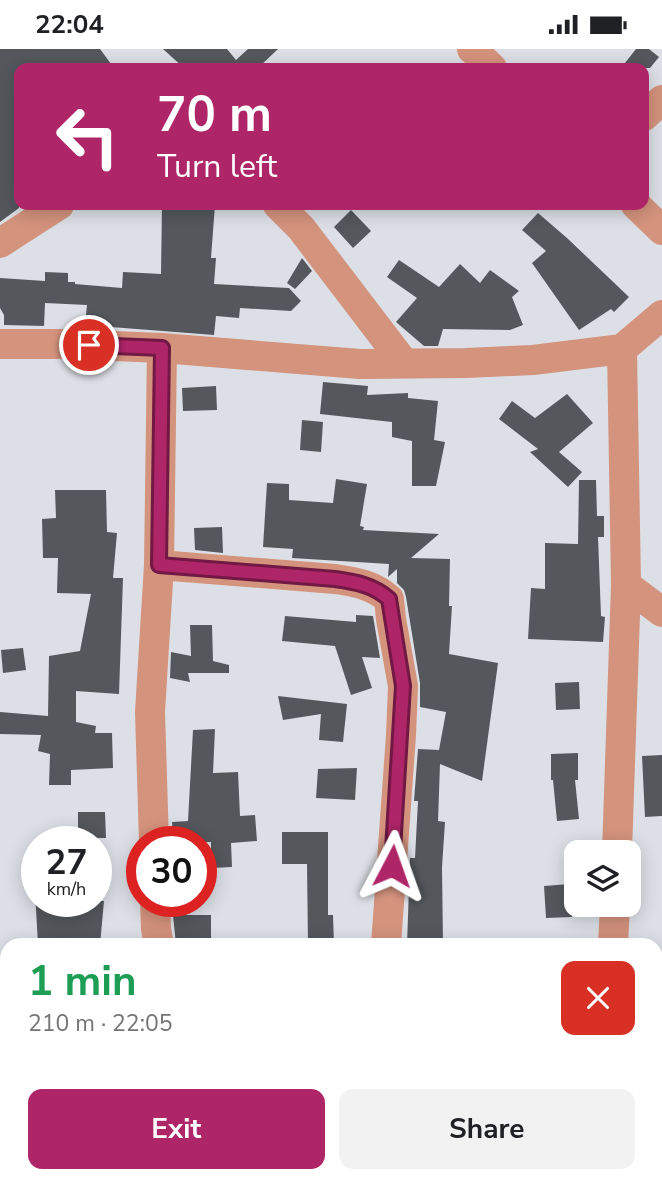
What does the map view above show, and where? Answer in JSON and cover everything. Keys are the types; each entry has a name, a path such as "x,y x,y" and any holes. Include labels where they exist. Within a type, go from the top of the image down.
{"street":[{"path":"472,49 487,63"},
{"path":"0,243 51,210"},
{"path":"283,210 301,228 404,363"},
{"path":"641,210 662,230"},
{"path":"0,344 162,348 360,364 520,361 622,349 662,314"},
{"path":"154,826 150,712 159,565 162,348"},
{"path":"617,840 626,585 622,349"},
{"path":"159,565 335,579 377,589 389,599 403,686 386,938"},
{"path":"626,585 662,612"},
{"path":"156,917 158,938"},
{"path":"613,938 614,917"}],"building":[{"path":"0,49 100,49 110,63 14,63 14,210 16,210 0,222"},
{"path":"163,49 227,49 236,60 248,49 278,49 263,63 178,63"},
{"path":"636,49 649,49 659,57 650,68 649,63 625,63"},
{"path":"162,210 215,210 211,258 216,258 214,284 289,288 301,301 291,311 240,308 239,318 216,316 214,335 85,325 87,305 45,303 44,326 4,325 4,315 0,308 0,278 45,281 45,272 68,273 68,282 75,284 122,288 123,272 161,274"},
{"path":"351,210 371,231 353,248 334,227"},
{"path":"538,213 629,297 614,312 611,309 579,330 532,263 546,251 522,230"},
{"path":"302,258 312,271 295,289 287,283"},
{"path":"399,260 439,287 460,264 480,283 490,270 519,291 512,297 523,325 510,330 443,329 438,346 424,346 396,322 417,298 387,277"},
{"path":"323,382 368,386 367,395 408,393 408,398 438,401 434,440 445,442 436,486 412,486 412,441 392,437 392,422 320,414"},
{"path":"216,386 217,410 183,411 182,388"},
{"path":"567,394 593,423 559,452 582,472 568,487 530,452 538,449 499,419 512,401 535,418"},
{"path":"302,420 323,422 321,452 300,450"},
{"path":"336,479 367,484 360,526 364,527 363,530 439,534 411,558 450,559 449,606 452,606 449,654 498,663 482,781 440,764 438,821 445,822 442,867 443,938 407,938 410,858 415,858 418,801 414,801 418,749 439,750 446,712 420,707 420,683 406,597 404,590 397,583 397,569 388,577 389,564 292,558 293,549 263,547 267,483 289,484 289,500 333,503"},
{"path":"579,480 596,480 597,516 604,516 604,537 598,537 601,616 605,617 603,642 528,639 531,588 545,589 545,543 578,544"},
{"path":"55,490 106,490 107,532 117,533 113,578 123,578 119,694 76,691 76,722 96,726 95,733 112,733 113,768 71,770 71,785 49,785 50,754 38,751 41,735 0,734 0,712 48,716 49,656 80,651 91,594 57,593 58,558 43,558 42,519 56,518"},
{"path":"222,527 223,553 195,550 194,528"},
{"path":"356,615 373,616 380,658 362,657 372,688 351,695 335,646 282,641 285,616 356,622"},
{"path":"190,625 212,625 213,661 229,665 229,673 188,673 190,682 170,678 171,652 191,656"},
{"path":"23,648 26,670 3,673 1,650"},
{"path":"579,682 580,709 556,710 555,683"},
{"path":"278,696 347,704 343,742 319,740 321,714 283,720"},
{"path":"215,729 213,773 238,772 240,816 255,815 257,841 231,843 232,867 217,868 217,826 172,826 172,822 188,821 193,730"},
{"path":"578,753 578,780 575,780 579,819 557,821 551,780 551,754"},
{"path":"662,755 662,816 645,817 642,756"},
{"path":"357,768 355,800 316,798 318,769"},
{"path":"78,812 105,812 106,826 78,826"},
{"path":"282,832 328,832 328,915 333,915 334,938 308,938 307,864 282,864"},
{"path":"564,884 564,917 572,917 546,918 544,886"},
{"path":"36,917 103,917 101,938 38,938"},
{"path":"173,917 211,917 211,938 175,938"}],"route":[{"path":"89,345 162,348 159,565 335,579 377,589 389,599 403,686 392,866"}]}
